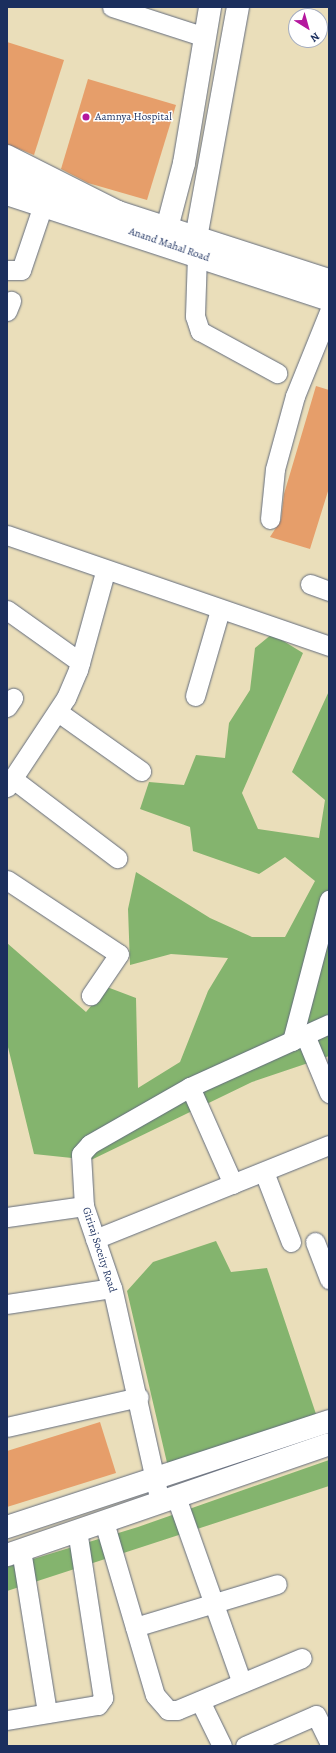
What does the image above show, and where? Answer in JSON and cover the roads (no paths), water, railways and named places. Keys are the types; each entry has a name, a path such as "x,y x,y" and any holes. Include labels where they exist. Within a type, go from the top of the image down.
{"main road":[{"path":"187,239 184,163 210,7"},
{"path":"187,239 238,7"},
{"path":"7,156 31,165 118,212 187,239"},
{"path":"7,176 47,197 118,212"},
{"name":"Anand Mahal Road","path":"7,194 47,197 329,280"},
{"name":"Anand Mahal Road","path":"187,239 329,300"},
{"path":"7,1528 156,1480 329,1421"},
{"path":"14,1553 329,1444"}],"street":[{"path":"112,7 205,37"},
{"path":"7,270 21,270 47,197"},
{"path":"187,239 195,316 200,331 278,373"},
{"path":"270,519 275,469 295,396 329,312"},
{"path":"7,535 105,572 329,646"},
{"path":"105,572 80,662 58,712 10,783 117,858"},
{"path":"310,584 329,591"},
{"path":"7,610 80,662"},
{"path":"195,696 220,610"},
{"path":"58,712 141,771"},
{"path":"7,880 119,954 91,995"},
{"path":"329,900 298,1038 329,1093"},
{"name":"Giriraj Soceity Road","path":"242,1683 213,1602 168,1500 156,1480 139,1397 112,1288 84,1206 81,1154 90,1144 190,1087 329,1024"},
{"path":"190,1087 233,1184"},
{"path":"95,1239 329,1145"},
{"path":"264,1172 291,1242"},
{"path":"7,1218 84,1206"},
{"path":"314,1242 329,1279"},
{"path":"7,1304 112,1288"},
{"path":"7,1427 139,1397"},
{"path":"104,1522 135,1627 161,1704 177,1710 302,1658"},
{"path":"7,1720 98,1705 103,1698 77,1531"},
{"path":"14,1553 47,1713"},
{"path":"135,1627 213,1602 277,1584"},
{"path":"200,1701 222,1746"},
{"path":"245,1746 323,1711 329,1742"}],"place":[{"name":"Aamnya Hospital","path":"86,117"}]}
